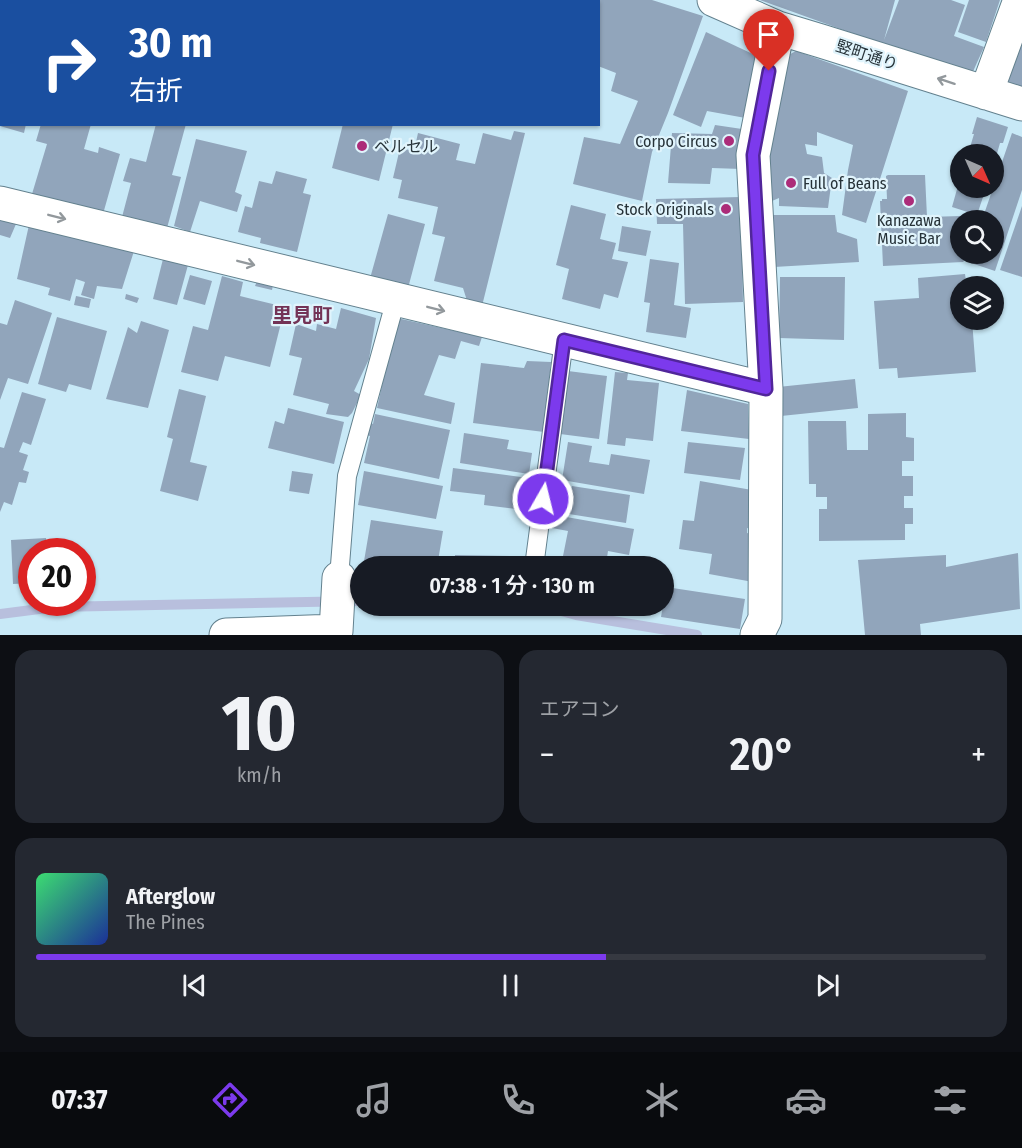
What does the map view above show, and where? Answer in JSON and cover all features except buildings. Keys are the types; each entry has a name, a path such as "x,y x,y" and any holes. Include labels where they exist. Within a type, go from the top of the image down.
{"street":[{"name":"竪町通り","path":"714,0 778,28 1022,104"},
{"path":"986,93 1020,0"},
{"path":"757,635 765,619 766,389 753,155 778,28"},
{"path":"0,203 766,389"},
{"path":"226,635 336,631 339,578"}],"lane":[{"path":"339,578 347,476 396,299"},
{"path":"535,556 564,340"}],"waterway":[{"path":"0,614 55,607 350,601"},
{"path":"582,616 697,635"}],"place":[{"name":"Corpo Circus","path":"729,141"},
{"name":"ベルセル","path":"362,146"},
{"name":"Full of Beans","path":"791,183"},
{"name":"Kanazawa Music Bar","path":"909,201"},
{"name":"Stock Originals","path":"726,209"}],"district":[{"name":"里見町","path":"302,315"}],"route":[{"path":"543,499 564,340 766,389 753,155 769,71"}]}
